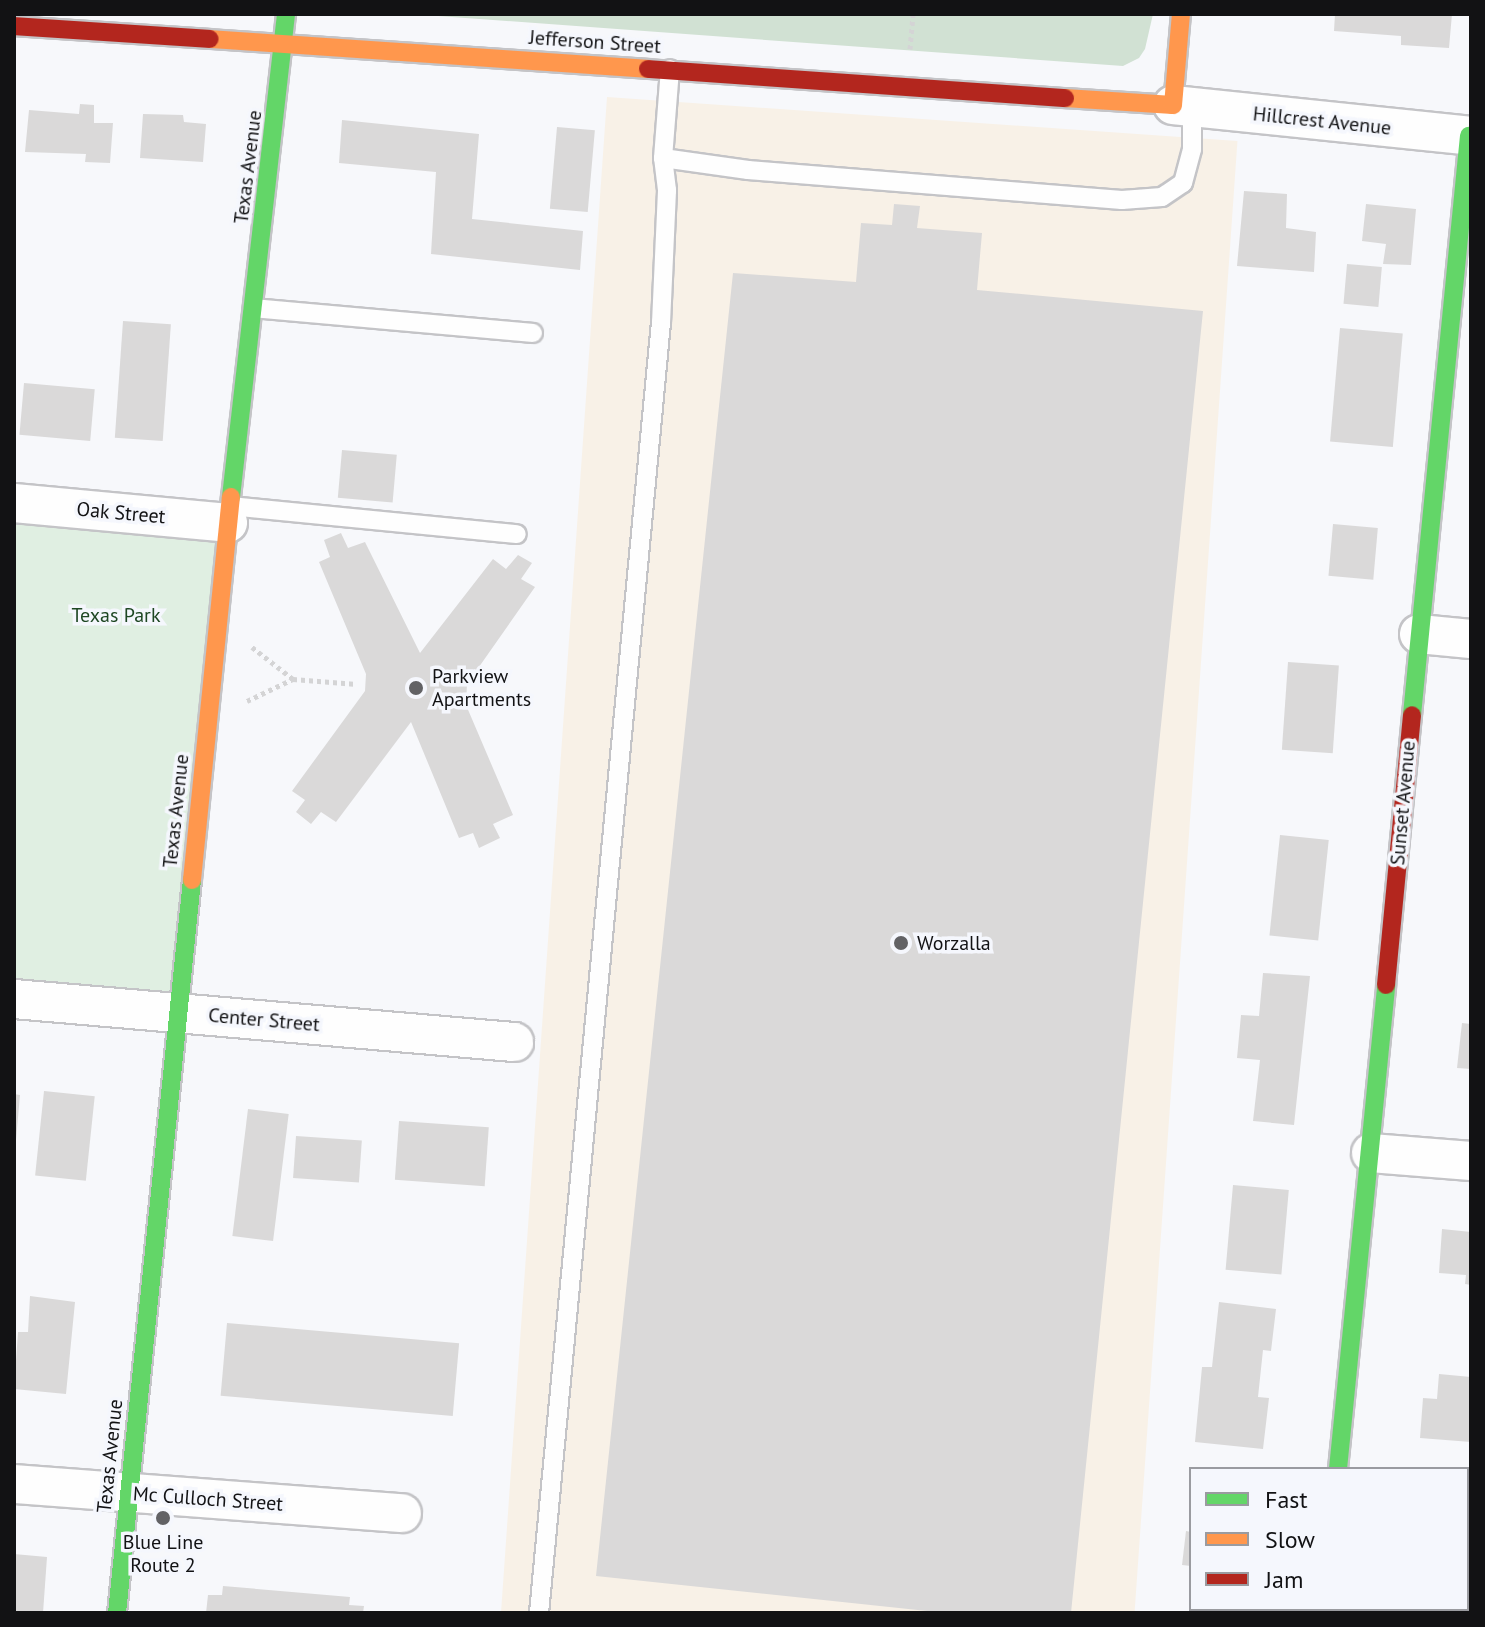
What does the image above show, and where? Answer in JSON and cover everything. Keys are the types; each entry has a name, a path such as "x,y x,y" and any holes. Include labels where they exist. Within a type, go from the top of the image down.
{"street":[{"name":"Texas Avenue","path":"117,1613 229,515 286,14"},
{"path":"1181,14 1183,106"},
{"name":"Jefferson Street","path":"14,26 1183,106"},
{"name":"Hillcrest Avenue","path":"1183,106 1470,136"},
{"name":"Sunset Avenue","path":"1338,1467 1470,136"},
{"name":"Oak Street","path":"14,503 229,515"},
{"path":"1419,634 1471,639"},
{"name":"Center Street","path":"14,999 514,1042"},
{"path":"1371,1153 1471,1161"},
{"name":"Mc Culloch Street","path":"14,1484 402,1513"}],"lane":[{"path":"539,1613 661,323 667,190 663,158 670,69"},
{"path":"663,158 748,170 1091,198 1122,200 1162,197 1183,183 1192,149 1183,106"},
{"path":"253,308 533,333"},
{"path":"229,515 517,534"}],"path":[{"path":"910,50 913,14"},
{"path":"252,647 293,679"},
{"path":"246,701 293,679 357,684"}],"shaded area":[{"name":"Worzalla","path":"607,97 1237,141 1135,1613 501,1613"}],"green space":[{"path":"411,14 1153,14 1145,49 1139,58 1123,66"},
{"name":"Texas Park","path":"14,503 228,523 178,1012 14,999"}],"building":[{"path":"1335,14 1452,14 1449,48 1401,45 1401,36 1334,31"},
{"path":"80,104 94,105 94,123 113,123 110,163 85,162 86,154 25,152 29,110 79,114"},
{"path":"143,114 183,115 184,122 206,124 203,162 140,158"},
{"path":"342,120 479,134 472,219 583,231 580,270 431,254 436,172 339,163"},
{"path":"557,127 595,130 588,212 550,209"},
{"path":"1244,191 1287,194 1286,228 1316,232 1314,272 1237,266"},
{"name":"Worzalla","path":"894,204 920,206 917,228 982,233 977,290 1203,311 1071,1613 946,1613 596,1576 733,273 856,282 861,223 892,225"},
{"path":"1366,204 1416,209 1411,265 1383,264 1386,244 1362,241"},
{"path":"1347,264 1382,267 1378,307 1344,304"},
{"path":"123,321 171,324 163,441 115,438"},
{"path":"1340,328 1403,333 1393,447 1330,442"},
{"path":"24,383 95,389 90,441 19,435"},
{"path":"342,450 397,455 393,503 338,498"},
{"path":"1333,524 1378,528 1373,580 1328,576"},
{"name":"Parkview Apartments","path":"341,533 348,548 365,542 420,653 493,559 506,569 518,555 532,563 521,579 535,587 467,684 466,705 513,815 493,824 500,838 479,848 473,833 459,838 411,722 336,822 321,812 311,824 296,812 305,800 292,791 365,691 366,674 319,562 330,557 324,540"},
{"path":"1288,662 1339,666 1333,753 1282,750"},
{"path":"1280,835 1329,840 1318,941 1269,935"},
{"path":"1263,973 1310,976 1294,1125 1253,1121 1260,1060 1237,1058 1241,1015 1259,1016"},
{"path":"1462,1023 1471,1024 1471,1069 1457,1068"},
{"path":"44,1091 95,1096 86,1181 35,1176"},
{"path":"14,1094 20,1095 16,1140 14,1140"},
{"path":"248,1109 289,1114 273,1241 232,1236"},
{"path":"399,1121 489,1127 485,1186 395,1180"},
{"path":"296,1136 362,1141 359,1183 293,1178"},
{"path":"1233,1185 1289,1190 1281,1275 1226,1270"},
{"path":"1442,1229 1471,1232 1471,1285 1465,1284 1466,1275 1439,1273"},
{"path":"30,1296 75,1302 66,1394 14,1389 18,1332 28,1332"},
{"path":"1219,1302 1276,1309 1271,1351 1263,1350 1258,1397 1269,1398 1263,1449 1195,1442 1202,1367 1212,1367"},
{"path":"227,1323 459,1343 453,1416 221,1396"},
{"path":"1439,1374 1471,1377 1471,1442 1420,1438 1423,1398 1437,1399"},
{"path":"1186,1531 1189,1532 1189,1566 1182,1565"},
{"path":"14,1554 47,1557 43,1613 14,1613"},
{"path":"223,1586 350,1597 349,1605 364,1606 363,1613 206,1613 208,1595 222,1595"},
{"path":"1193,1611 1239,1611 1239,1613"}],"traffic: fast":[{"path":"231,497 286,14"},
{"path":"1412,715 1469,136"},
{"path":"117,1613 192,880"},
{"path":"1338,1467 1386,985"}],"traffic: slow":[{"path":"1065,98 1173,105 1181,14"},
{"path":"210,39 648,69"},
{"path":"192,880 231,497"}],"traffic: jam":[{"path":"14,26 210,39"},
{"path":"648,69 1065,98"},
{"path":"1386,985 1412,715"}],"place":[{"name":"Parkview Apartments","path":"416,688"},
{"name":"Worzalla","path":"901,943"},
{"name":"Blue Line Route 2","path":"163,1518"}]}
